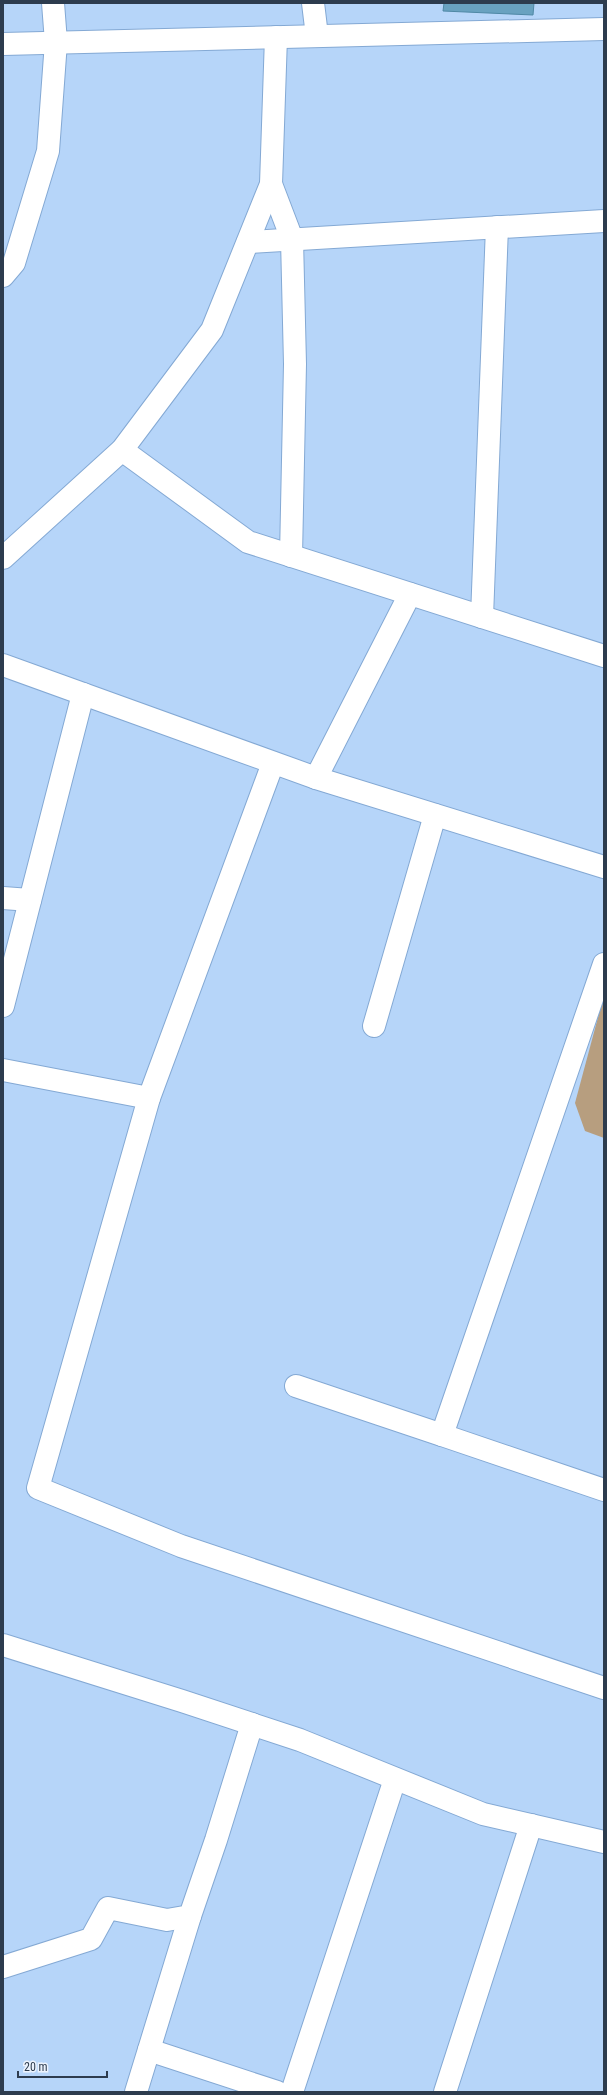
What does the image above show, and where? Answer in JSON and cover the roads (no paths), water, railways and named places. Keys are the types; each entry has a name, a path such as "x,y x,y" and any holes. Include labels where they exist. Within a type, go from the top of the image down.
{"street":[{"path":"3,276 14,263 48,151 56,42 53,3"},
{"path":"313,3 317,36"},
{"path":"3,44 604,29"},
{"path":"3,558 122,450 212,330 270,184 276,37"},
{"path":"270,184 292,239 295,364 291,556"},
{"path":"248,242 604,221"},
{"path":"482,617 497,227"},
{"path":"122,450 248,542 604,656"},
{"path":"316,778 410,594"},
{"path":"3,665 316,778 604,867"},
{"path":"3,1006 83,694"},
{"path":"274,763 149,1098 38,1488 181,1546 604,1688"},
{"path":"374,1026 435,815"},
{"path":"3,898 30,900"},
{"path":"442,1435 604,964"},
{"path":"3,1070 149,1098"},
{"path":"296,1386 604,1490"},
{"path":"3,1645 182,1700 300,1740 483,1814 604,1842"},
{"path":"136,2092 190,1916 216,1840 252,1724"},
{"path":"292,2092 395,1779"},
{"path":"445,2092 531,1825"},
{"path":"3,1967 92,1939 108,1908 167,1920 190,1916"},
{"path":"149,2050 278,2092"}]}
